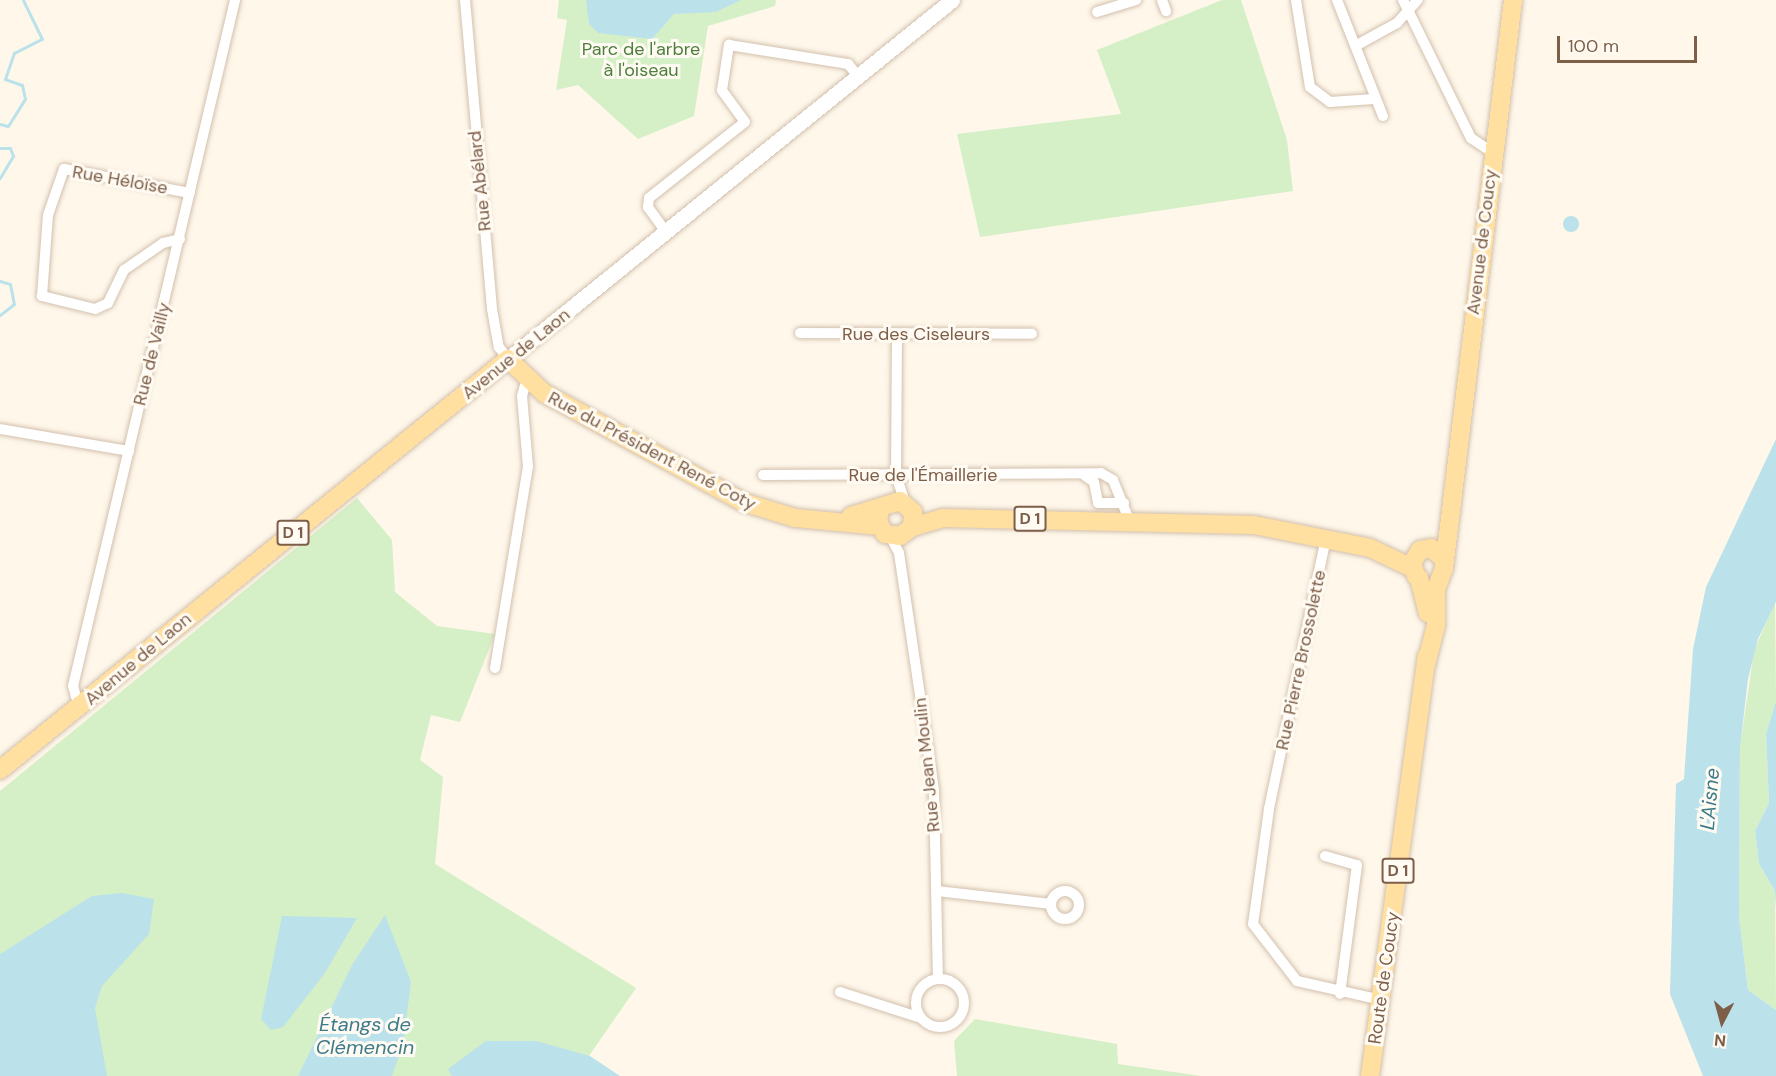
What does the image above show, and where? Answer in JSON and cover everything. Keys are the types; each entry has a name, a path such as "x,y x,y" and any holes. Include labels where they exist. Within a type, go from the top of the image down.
{"main road":[{"name":"Avenue de Laon","path":"79,708 952,0"},
{"name":"Avenue de Coucy","path":"1440,576 1513,0"},
{"name":"Rue du Président René Coty","path":"508,359 527,379 620,438 724,490 779,514 896,519 1123,513 1168,526 1227,523 1326,538 1418,562"},
{"name":"Avenue de Coucy","path":"1418,562 1439,527 1450,484"},
{"path":"1418,562 1443,558"},
{"path":"1418,562 1440,576"},
{"name":"Route de Coucy","path":"1418,562 1427,606 1426,665"},
{"name":"Route de Coucy","path":"1370,1076 1440,576"},
{"name":"D 1","path":"0,770 79,708"}],"street":[{"name":"Rue de Vailly","path":"79,708 73,686 235,0"},
{"name":"Rue Abélard","path":"465,0 492,309 499,347 508,359"},
{"path":"1097,12 1136,0"},
{"path":"1162,0 1166,11"},
{"path":"1296,0 1310,87 1330,102 1374,99"},
{"path":"1337,0 1357,45 1356,55 1383,116"},
{"path":"1403,0 1471,138 1493,153"},
{"path":"1357,45 1409,12 1418,0"},
{"path":"666,232 648,207 649,198 745,122 722,90 729,45 848,64 858,76"},
{"name":"Rue Héloïse","path":"180,239 163,243 124,270 108,303 95,309 42,296 48,215 58,175 64,169 190,193"},
{"name":"Rue des Ciseleurs","path":"800,333 1032,334"},
{"path":"896,519 897,334"},
{"path":"495,668 528,467 522,396 527,379"},
{"path":"0,429 129,451"},
{"path":"1084,475 1094,482 1098,503 1123,513"},
{"name":"Rue de l'Émaillerie","path":"763,476 896,479 1107,475 1123,513"},
{"name":"Rue Jean Moulin","path":"896,479 899,553 934,792 938,891 938,979"},
{"name":"Rue Pierre Brossolette","path":"1326,538 1275,782 1253,924 1297,981 1340,994"},
{"path":"1325,856 1356,865 1340,994 1381,1000"},
{"path":"938,891 1051,904"},
{"path":"840,992 903,1009 934,1026 949,1025 963,1008 958,987 938,979 925,984 916,1002 903,1009"},
{"path":"916,1002 922,1018"}],"green space":[{"name":"Parc de l'arbre à l'oiseau","path":"559,0 776,0 775,6 708,26 694,116 638,139 578,85 556,90 567,20 557,18"},
{"path":"1222,0 1241,0 1287,140 1293,191 980,237 957,134 1121,114 1097,50"},
{"path":"357,498 392,540 395,592 437,626 495,634 460,722 431,715 420,760 443,777 435,864 636,988 575,1076 0,1076 0,791"},
{"path":"1775,602 1776,701 1766,734 1769,803 1755,831 1759,864 1775,891 1776,1010 1748,990 1739,917 1740,747 1754,651"},
{"path":"975,1019 1117,1044 1118,1064 1201,1076 957,1076 954,1041"}],"water":[{"path":"586,0 741,0 716,12 674,14 652,39 598,33 589,24"},
{"path":"1571,216 1579,224 1571,232 1563,224"},
{"name":"L'Aisne","path":"1776,439 1776,602 1758,639 1748,679 1740,748 1739,917 1748,990 1776,1010 1776,1076 1703,1076 1670,994 1676,784 1684,779 1693,649 1706,587"},
{"path":"1776,701 1776,910 1775,891 1759,864 1755,831 1769,803 1766,734"},
{"path":"122,893 154,899 149,934 102,986 95,1008 107,1076 0,1076 0,954 92,896"},
{"name":"Étangs de Clémencin","path":"385,915 411,982 403,1045 392,1076 298,1076 352,965"},
{"path":"282,916 357,918 325,973 283,1027 271,1030 261,1019"},
{"name":"Étangs de Clémencin","path":"486,1041 536,1041 590,1056 620,1076 452,1076 448,1069"}],"waterway":[{"path":"0,124 8,126 25,99 22,85 5,79 14,53 42,39 23,0"},
{"path":"0,148 10,148 13,156 0,178"},
{"path":"0,281 10,284 14,304 0,315"}]}
